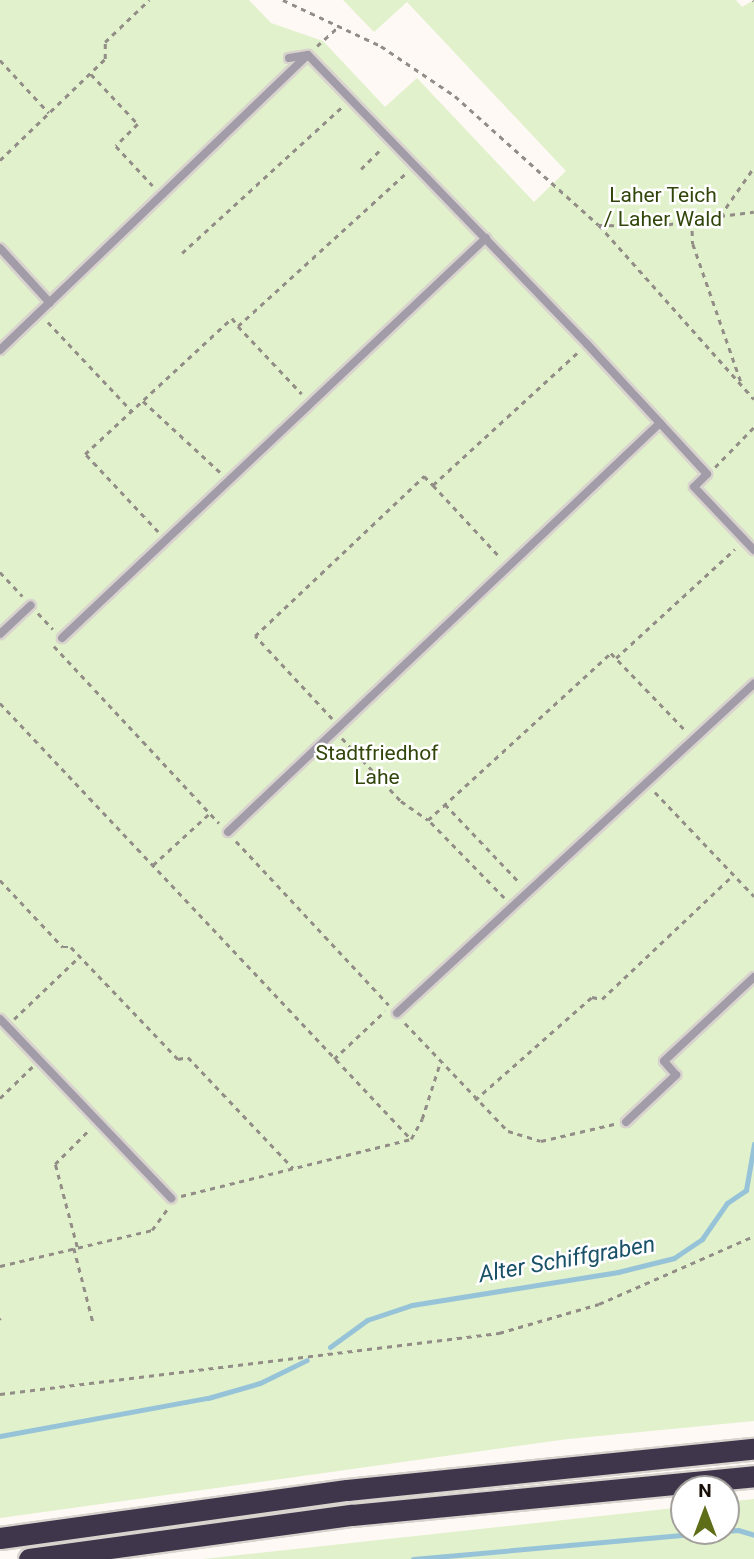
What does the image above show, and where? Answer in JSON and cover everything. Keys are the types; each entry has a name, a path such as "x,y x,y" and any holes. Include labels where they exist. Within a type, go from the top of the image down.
{"highway":[{"path":"0,1538 347,1490 754,1450"},
{"path":"29,1559 338,1517 754,1476"}],"lane":[{"path":"289,58 309,55"},
{"path":"309,55 587,344 707,474 694,487 754,550"},
{"path":"0,350 309,55"},
{"path":"62,638 167,542 486,238"},
{"path":"0,248 50,303"},
{"path":"228,832 660,424"},
{"path":"0,634 31,605"},
{"path":"393,1010 530,893 754,683"},
{"path":"625,1122 676,1074 664,1061 754,977"},
{"path":"3,1023 171,1198"}],"path":[{"path":"0,160 105,59 105,42 149,0"},
{"path":"283,0 381,46 454,96 599,225 754,399"},
{"path":"309,55 338,27"},
{"path":"0,60 49,113"},
{"path":"90,74 138,124 116,146 162,196"},
{"path":"182,253 352,97"},
{"path":"361,169 392,139"},
{"path":"238,326 416,165"},
{"path":"720,216 754,167"},
{"path":"599,225 692,222 754,212"},
{"path":"692,222 693,244 743,388"},
{"path":"40,313 132,411"},
{"path":"167,542 85,454 232,318 311,404"},
{"path":"433,485 587,344"},
{"path":"143,401 230,482"},
{"path":"707,474 754,427"},
{"path":"509,567 424,476 255,636 401,801 428,820 513,908"},
{"path":"616,658 745,540"},
{"path":"0,572 62,638 52,649 228,832 475,1100 508,1131 525,1139 541,1141 625,1122"},
{"path":"428,820 611,653 695,740"},
{"path":"0,703 411,1139"},
{"path":"648,785 754,896"},
{"path":"445,804 530,893"},
{"path":"152,865 210,813"},
{"path":"475,1100 592,997 602,999 733,875"},
{"path":"0,880 63,947 71,947 80,956 177,1059 188,1057 293,1168"},
{"path":"3,1023 80,956"},
{"path":"334,1060 393,1010"},
{"path":"0,1098 39,1060"},
{"path":"0,1266 152,1230 166,1215 171,1198 411,1139 422,1119 440,1063"},
{"path":"93,1322 55,1164 98,1122"},
{"path":"0,1394 499,1333 598,1304 754,1236"}],"green space":[{"name":"Stadtfriedhof Lahe","path":"0,0 249,0 271,23 323,41 385,107 417,78 534,202 566,171 407,2 374,32 343,0 736,0 742,7 754,0 754,1421 568,1439 0,1518"},
{"path":"754,1499 754,1559 203,1559 670,1509 670,1545 740,1545 740,1500"}],"waterway":[{"name":"Alter Schiffgraben","path":"330,1347 367,1320 412,1305 618,1272 674,1258 702,1239 727,1203 746,1190 754,1144"},
{"name":"Alter Schiffgraben","path":"0,1436 208,1398 260,1383 307,1360"},
{"path":"413,1559 738,1530 754,1535"}],"park label":[{"name":"Laher Teich / Laher Wald","path":"663,207"}]}
